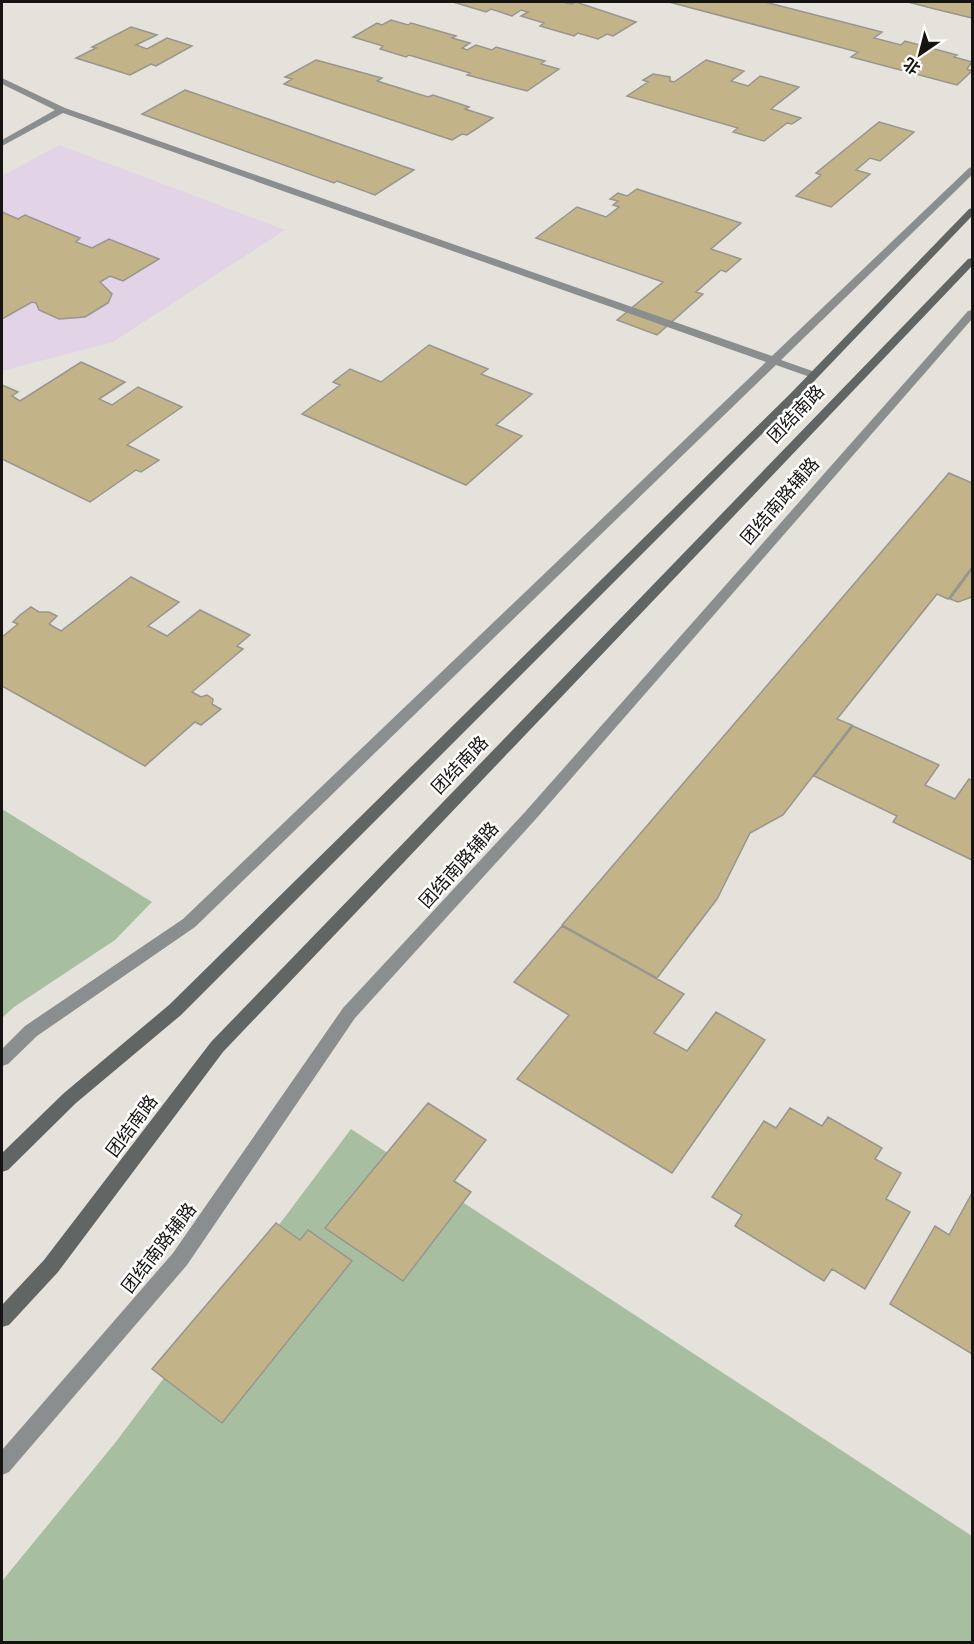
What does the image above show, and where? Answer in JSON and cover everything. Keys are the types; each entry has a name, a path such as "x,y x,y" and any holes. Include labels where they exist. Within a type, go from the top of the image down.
{"main road":[{"name":"团结南路","path":"2,1164 70,1098 175,1010 814,375 972,211"},
{"name":"团结南路","path":"2,1318 51,1266 217,1047 972,261"}],"street":[{"path":"2,81 62,110 814,375"},
{"path":"2,143 62,110"},
{"path":"2,1059 31,1031 189,923 972,170"},
{"name":"团结南路辅路","path":"2,1465 180,1259 349,1013 530,816 972,313"}],"shaded area":[{"path":"59,145 285,230 113,342 2,371 2,176"}],"green space":[{"path":"2,809 152,902 115,940 14,1007 2,1018"},
{"path":"351,1129 972,1536 972,1642 2,1642 2,1581 115,1443"}],"building":[{"path":"453,2 563,2 572,4 576,2 636,22 613,36 607,34 598,39 578,33 574,36 540,26 544,23 521,16 528,12 521,10 512,16 491,9 486,12"},
{"path":"669,2 765,2 882,32 874,38 901,45 905,41 957,55 954,57 972,62 967,69 972,71 957,85 851,57 858,52"},
{"path":"908,2 972,2 972,18 935,9"},
{"path":"391,20 408,25 411,23 456,36 452,38 470,43 462,48 467,50 476,45 492,50 496,47 545,61 541,64 559,69 527,91 467,75 470,73 409,55 406,57 380,49 383,46 353,37 377,23 382,25"},
{"path":"131,27 157,35 136,45 147,49 167,38 192,46 156,66 151,64 130,75 76,58"},
{"path":"316,60 382,78 377,81 428,97 433,95 493,118 467,135 462,134 452,140 284,84 292,79 285,77"},
{"path":"706,60 744,71 731,81 748,86 760,76 799,87 771,109 801,118 792,124 787,123 764,141 733,132 738,128 627,96 648,82 643,80 653,74 670,77 670,81 674,82"},
{"path":"185,90 414,170 375,195 337,181 334,183 142,114"},
{"path":"879,122 914,132 880,161 870,158 856,170 870,174 831,207 796,196 821,175 816,173"},
{"path":"637,189 741,223 711,249 741,259 726,272 721,270 696,292 703,294 657,335 617,320 663,282 536,238 577,207 606,217 619,207 613,205 618,201 610,199 618,193 627,196"},
{"path":"2,212 18,219 25,215 80,238 76,242 92,248 109,239 159,259 123,281 110,276 100,282 112,294 108,303 85,317 59,319 39,310 36,303 32,302 2,319"},
{"path":"429,345 488,369 481,374 532,394 496,425 522,436 466,485 302,414 340,385 333,382 350,369 381,382"},
{"path":"81,362 125,382 99,399 112,405 138,387 182,407 127,445 159,460 141,472 136,470 90,502 2,459 2,385 18,392 12,396 20,401"},
{"path":"949,473 972,483 972,567 948,599 937,594 837,719 852,725 783,815 750,833 717,899 657,978 562,925"},
{"path":"972,569 972,597 958,602 950,599"},
{"path":"131,577 179,602 148,626 167,636 200,610 250,635 237,646 243,649 192,692 201,697 207,695 213,699 212,704 221,709 201,725 195,722 145,766 2,686 2,637 18,624 13,622 20,615 31,607 39,612 49,612 57,616 49,624 61,631"},
{"path":"853,726 939,765 925,785 955,799 969,779 972,781 972,860 893,822 897,816 814,776"},
{"path":"562,926 684,994 654,1033 687,1051 716,1012 765,1040 672,1173 517,1079 569,1015 514,982"},
{"path":"428,1103 486,1140 454,1181 471,1192 403,1281 325,1228"},
{"path":"790,1108 822,1126 828,1117 882,1148 875,1159 901,1173 886,1199 910,1212 865,1289 832,1269 824,1281 735,1226 742,1215 712,1197 764,1121 776,1128"},
{"path":"972,1193 972,1354 890,1304 935,1226 949,1235"},
{"path":"276,1223 300,1240 308,1230 352,1261 222,1423 152,1369"}]}
